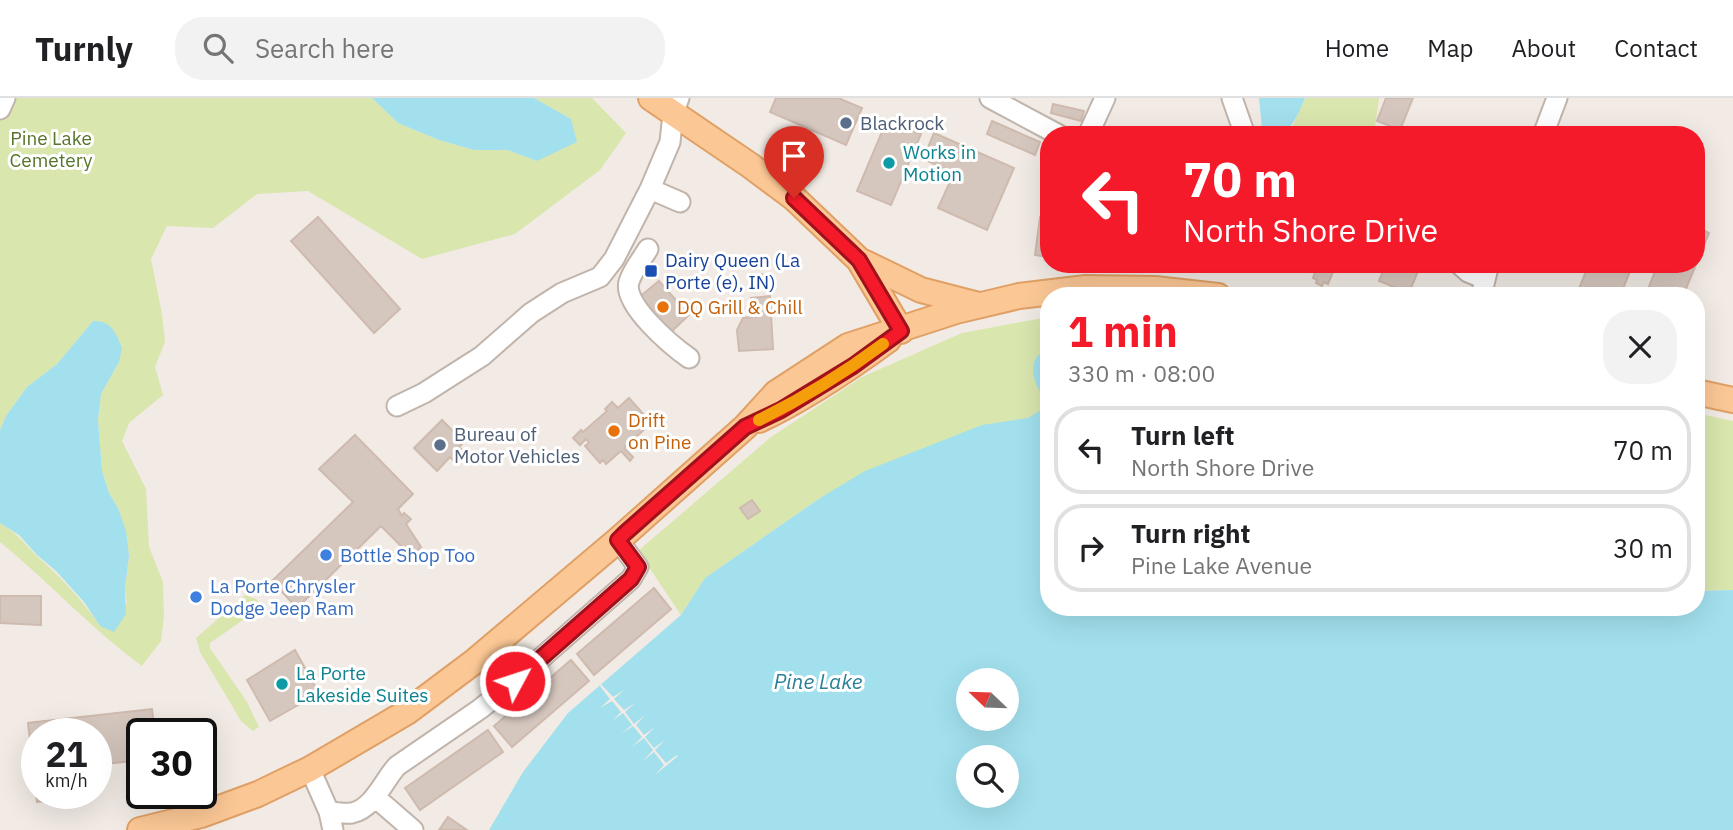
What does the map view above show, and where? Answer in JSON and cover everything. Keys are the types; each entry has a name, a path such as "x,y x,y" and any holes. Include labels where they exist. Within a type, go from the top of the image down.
{"main road":[{"path":"650,98 676,106 794,198 859,260 901,331"},
{"path":"859,260 921,290 980,305"},
{"path":"140,830 169,824 258,794 310,769 417,705 475,661 618,540 745,427 781,410 853,366 901,331 980,305 1040,293"},
{"path":"1705,394 1733,400"}],"street":[{"path":"0,109 5,98"},
{"path":"990,98 1042,126"},
{"path":"1092,126 1105,98"},
{"path":"1232,98 1242,126"},
{"path":"1546,126 1557,98"},
{"path":"397,406 424,393 482,356 531,313 562,293 600,277 614,260 650,189 670,142 676,106"},
{"path":"650,189 680,202"},
{"path":"648,249 629,282 628,294 636,307 669,343 688,358"},
{"path":"310,769 331,821 361,810 397,766 506,688 631,579 638,567 618,540"},
{"path":"374,797 413,830"}],"green space":[{"name":"Pine Lake Cemetery","path":"0,98 372,98 398,123 439,140 474,150 507,150 537,161 571,119 534,98 592,98 626,133 600,170 515,234 422,259 308,191 257,194 213,228 167,226 151,259 165,342 155,367 163,395 129,423 122,441 146,489 149,547 163,582 164,617 161,641 142,666 105,637 0,542 0,523 63,581 100,626 127,604 125,588 129,556 118,508 109,493 102,471 98,420 101,394 119,362 93,321 57,364 27,387 6,416 0,430"},
{"path":"1305,98 1379,98 1375,126 1293,125"},
{"path":"1040,318 1040,423 820,498 705,578 681,615 638,551 771,437 862,377 962,333"},
{"path":"1705,415 1733,421 1733,590 1705,591"},
{"path":"245,595 256,599 262,605 210,643 210,648 247,702 259,727 253,731 241,721 200,652 196,638"}],"water":[{"path":"372,98 534,98 571,119 577,142 537,161 507,150 474,150 439,140 398,123"},
{"path":"1259,98 1305,98 1290,126 1262,126"},
{"path":"93,321 109,325 122,348 119,362 101,394 98,420 102,471 126,531 129,556 125,588 126,614 114,632 100,626 84,602 56,571 19,535 0,523 0,430 6,416 27,387 57,364"},
{"name":"Pine Lake","path":"1040,354 1040,391 1034,377 1034,364"},
{"name":"Pine Lake","path":"1040,411 1040,616 1705,616 1705,591 1733,590 1733,830 489,830 523,772 568,713 681,615 705,578 820,498 865,471 982,425 1028,418"}],"pier":[{"path":"601,684 613,697 624,690 614,699 624,710 635,703 625,712 634,724 645,715 636,725 644,735 655,727 645,737 654,748 665,740 655,750 666,763 678,756 655,775 664,765 654,752 643,761 653,750 644,738 632,747 642,737 633,726 621,734 632,725 623,713 612,721 621,712 612,701 600,708 610,699"}],"building":[{"path":"776,98 838,98 862,108 846,145 770,112"},
{"path":"1386,98 1413,98 1402,126 1390,126 1377,121"},
{"path":"1053,104 1084,111 1081,121 1051,113"},
{"name":"Works in Motion","path":"887,120 921,134 891,205 857,191"},
{"path":"992,121 1040,142 1035,155 987,134"},
{"path":"934,133 1014,168 987,230 938,208 954,173 923,159"},
{"path":"318,217 400,309 374,333 291,241"},
{"path":"1040,217 1040,256 1035,255"},
{"path":"1315,273 1332,273 1328,284 1324,282 1322,286 1313,278"},
{"path":"1382,273 1417,273 1411,287 1394,287 1379,281"},
{"path":"1585,273 1629,273 1624,287 1580,287"},
{"path":"1654,273 1692,273 1687,287 1649,287"},
{"path":"757,274 772,275 772,287 757,287"},
{"name":"DQ Grill & Chill","path":"659,281 689,315 671,332 661,322 659,324 637,299"},
{"path":"770,296 773,349 739,351 737,330 743,318 752,317 751,298"},
{"name":"Drift on Pine","path":"629,398 646,417 642,421 647,427 634,439 643,448 640,451 631,442 624,448 633,457 630,461 621,451 606,464 603,460 600,463 585,446 589,443 586,439 580,445 573,438 607,411 605,409 612,402 618,408"},
{"name":"Bureau of Motor Vehicles","path":"442,420 464,442 459,447 462,450 453,460 450,457 437,471 414,448"},
{"path":"355,435 413,494 398,509 402,516 404,513 411,519 406,524 421,547 412,557 381,526 297,608 272,581 353,502 319,469"},
{"path":"752,500 760,511 748,519 740,508"},
{"path":"654,588 671,609 594,675 577,654"},
{"path":"0,596 41,596 41,625 0,623"},
{"name":"La Porte Lakeside Suites","path":"295,650 319,693 270,721 247,680"},
{"path":"571,660 589,681 512,747 494,726"},
{"path":"152,709 153,718 126,718 126,762 112,763 112,718 72,718"},
{"path":"488,730 503,752 420,810 405,788"},
{"path":"448,817 467,830 439,830"}],"slow traffic":[{"path":"759,420 781,410 853,366 883,344"}],"place":[{"name":"Blackrock","path":"846,123"},
{"name":"Works in Motion","path":"889,163"},
{"name":"Dairy Queen (La Porte (e), IN)","path":"651,271"},
{"name":"DQ Grill & Chill","path":"663,307"},
{"name":"Drift on Pine","path":"614,431"},
{"name":"Bureau of Motor Vehicles","path":"440,445"},
{"name":"Bottle Shop Too","path":"326,555"},
{"name":"La Porte Chrysler Dodge Jeep Ram","path":"196,597"},
{"name":"La Porte Lakeside Suites","path":"282,684"}],"route":[{"path":"515,681 631,579 638,567 618,540 624,534 745,427 781,410 853,366 901,331 859,260 794,198"}]}
